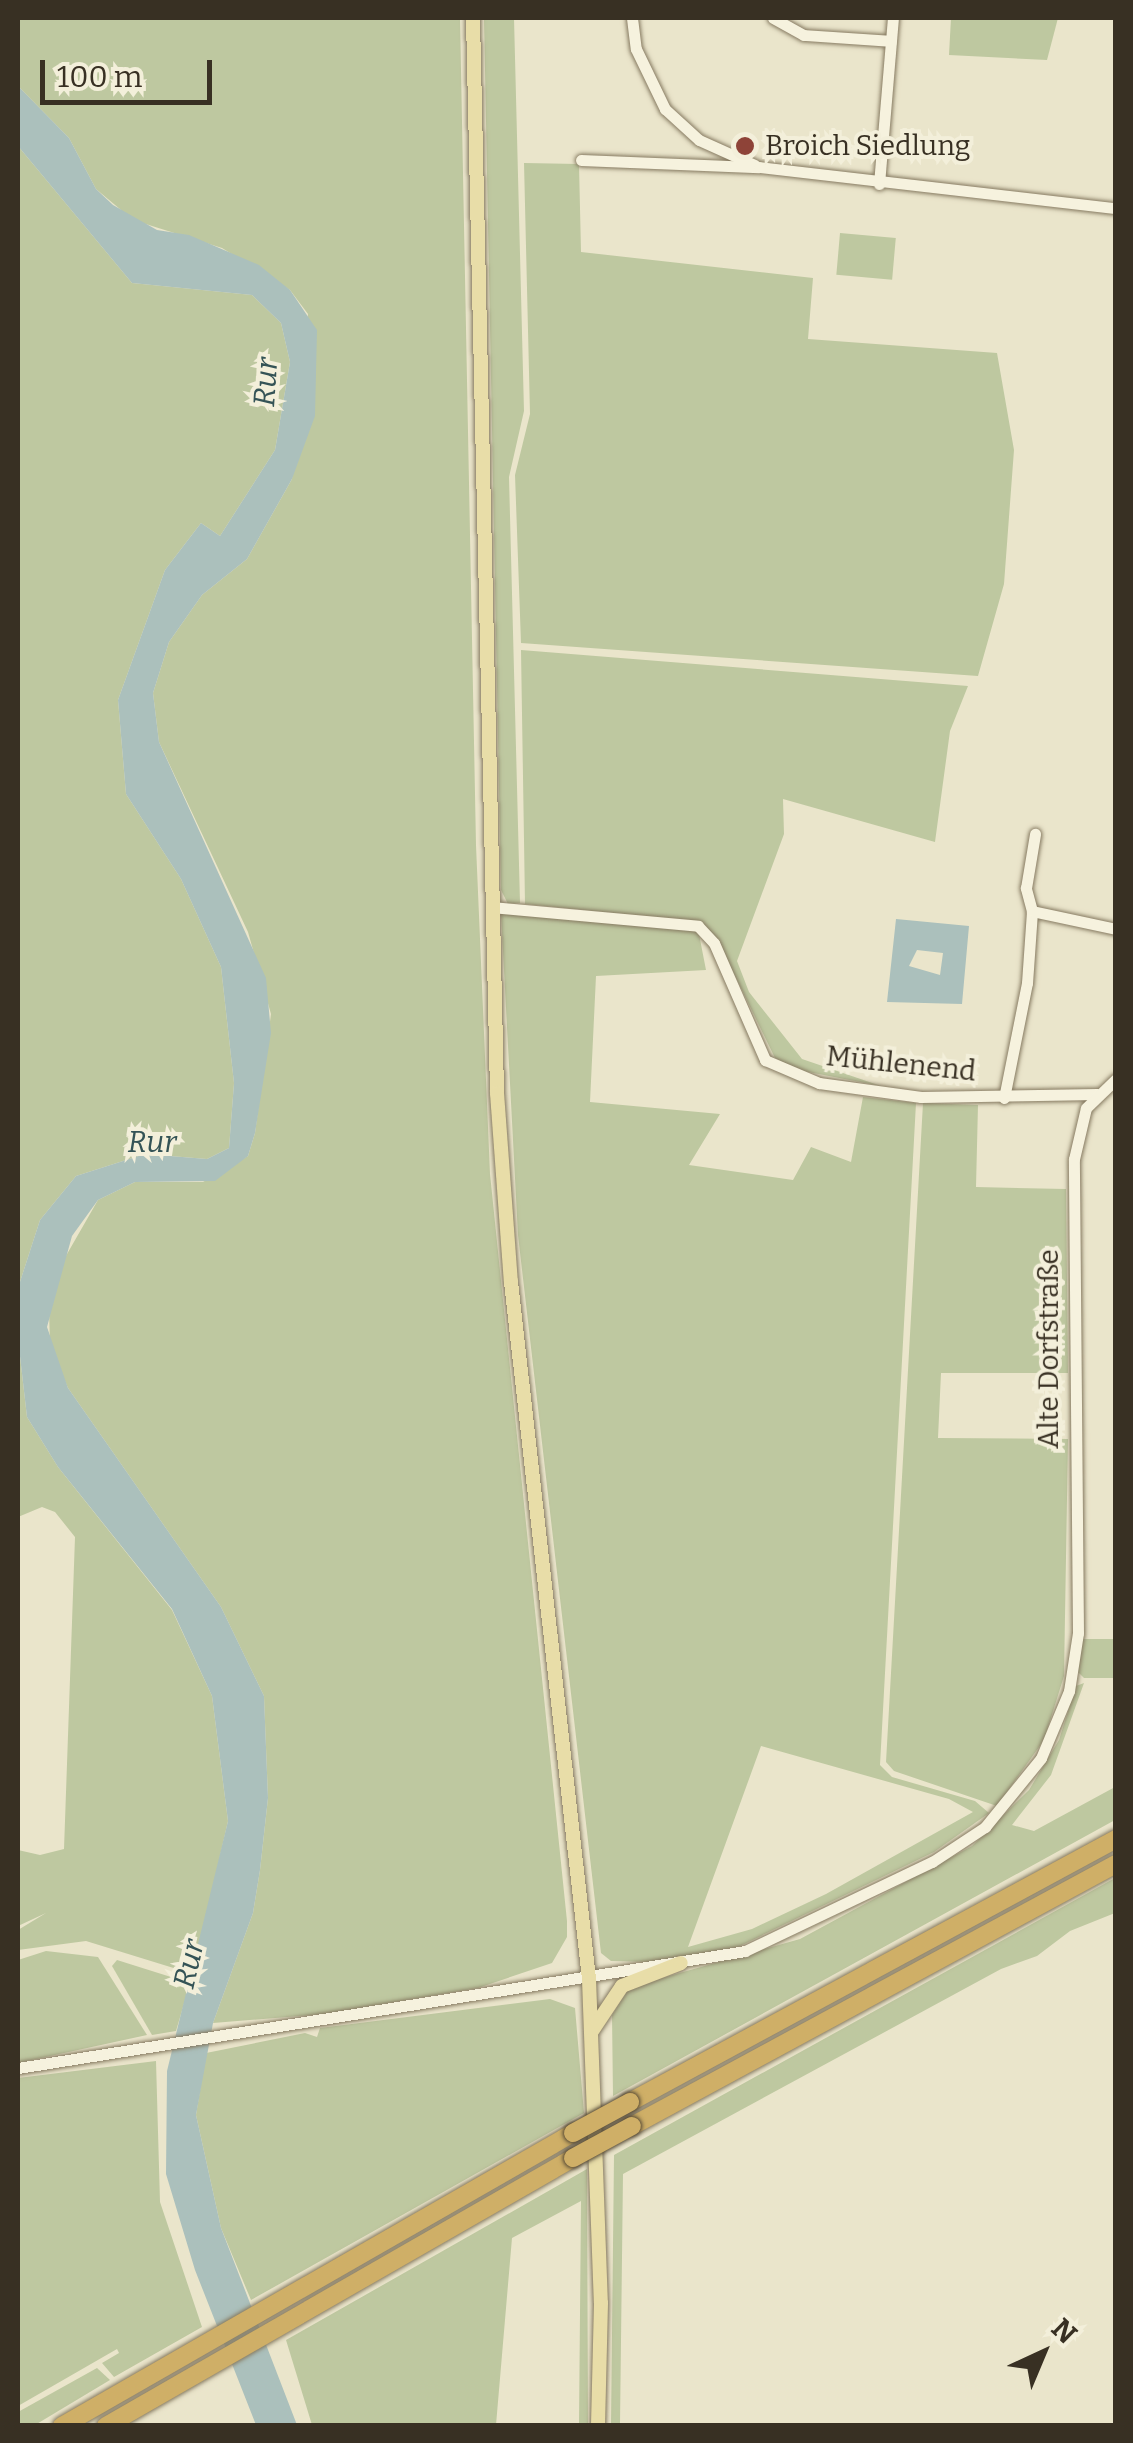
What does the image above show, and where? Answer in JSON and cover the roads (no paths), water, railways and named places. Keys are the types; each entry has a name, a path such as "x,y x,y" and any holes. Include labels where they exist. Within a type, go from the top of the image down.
{"highway":[{"path":"62,2426 573,2133 1116,1839"},
{"path":"106,2426 573,2158 1116,1864"}],"main road":[{"path":"473,18 491,907 511,1282 589,1979 598,2426"},
{"path":"592,2031 622,1986 681,1964"}],"street":[{"path":"632,18 636,49 665,109 700,140 759,167"},
{"path":"773,18 804,35 891,42"},
{"path":"879,184 893,18"},
{"path":"581,160 759,167 879,184 1116,208"},
{"path":"1004,1098 1027,983 1032,911 1026,888 1035,834"},
{"name":"Mühlenend","path":"491,907 698,926 714,943 770,1066 819,1083 921,1097 1097,1094"},
{"path":"1032,911 1116,928"},
{"name":"Alte Dorfstraße","path":"18,2068 681,1964 787,1935 932,1862 984,1827 1025,1782 1054,1733 1069,1691 1078,1634 1074,1159 1082,1118 1097,1094 1116,1079"}],"place":[{"name":"Broich Siedlung","path":"745,146"}],"water label":[{"name":"Rur","path":"266,382"},
{"name":"Rur","path":"152,1142"},
{"name":"Rur","path":"189,1964"}]}
